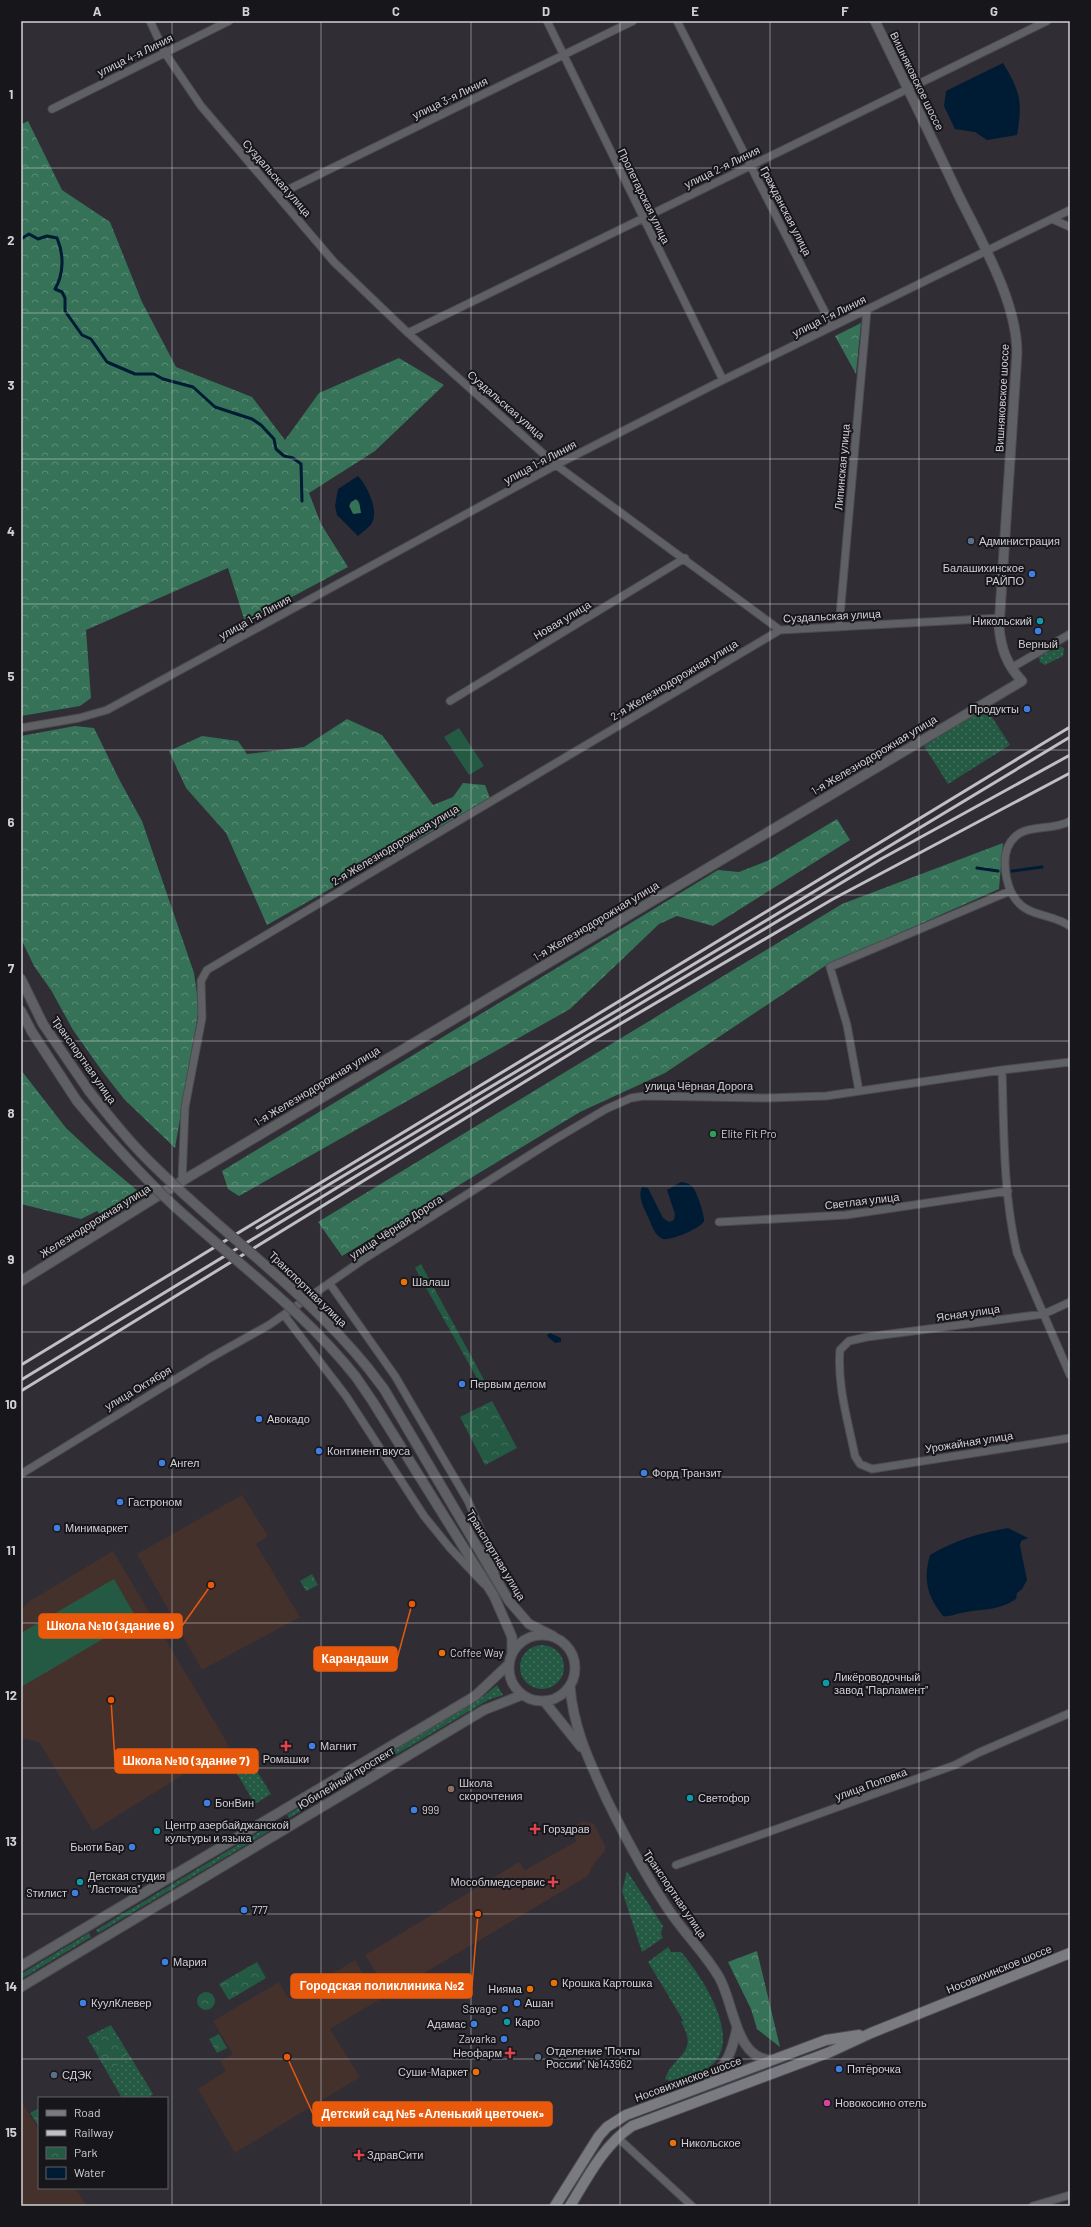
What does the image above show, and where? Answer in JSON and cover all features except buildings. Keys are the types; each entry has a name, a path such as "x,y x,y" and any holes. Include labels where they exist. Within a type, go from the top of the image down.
{"main road":[{"name":"Носовихинское шоссе","path":"570,2206 607,2147 617,2137 632,2126 830,2052 871,2033 1070,1953"},
{"name":"Носовихинское шоссе","path":"555,2206 598,2138 607,2127 626,2114 826,2040 871,2033"}],"street":[{"name":"Суздальская улица","path":"150,21 165,53 201,106 334,262 408,334 556,465 685,558 780,630 1000,618"},
{"name":"улица 4-я Линия","path":"52,109 229,21"},
{"name":"Пролетарская улица","path":"546,21 723,380"},
{"name":"улица 3-я Линия","path":"277,195 633,21"},
{"name":"Гражданская улица","path":"677,21 832,326"},
{"name":"Вишняковское шоссе","path":"875,21 986,251 1010,307 1017,340 1000,618 1002,647 1011,668 1022,681"},
{"name":"улица 2-я Линия","path":"408,334 907,88 1047,21"},
{"name":"улица 1-я Линия","path":"21,728 79,718 107,710 556,465 723,380 1070,210"},
{"path":"1052,219 1070,228"},
{"name":"Липинская улица","path":"839,627 867,310"},
{"name":"Новая улица","path":"450,701 685,558"},
{"name":"2-я Железнодорожная улица","path":"182,1181 185,1107 202,1018 201,982 207,970 780,630"},
{"path":"1011,668 1070,634"},
{"name":"1-я Железнодорожная улица","path":"182,1181 1022,681"},
{"path":"1070,821 1046,829 1021,832 1012,839 1005,855 1005,870 1010,891 1018,902 1027,910 1060,919 1070,926"},
{"path":"859,1091 847,1025 830,967 1010,891"},
{"name":"Транспортная улица","path":"21,979 43,1024 116,1125 146,1158 272,1270 331,1327 368,1368 384,1389 498,1584 517,1613 529,1624 553,1636"},
{"path":"21,1011 49,1059 77,1101 136,1169 172,1204 299,1314 321,1336 356,1377 490,1590 512,1637 512,1652 509,1664 511,1681 522,1695 533,1700 544,1701 554,1699 563,1694 570,1686 576,1670 574,1656 567,1645 553,1636 543,1634 525,1639 512,1652"},
{"name":"улица Чёрная Дорога","path":"284,1314 330,1284 364,1259 552,1141 606,1109 631,1098 644,1096 767,1098 826,1096 1002,1070 1070,1062"},
{"path":"1002,1070 1008,1191 1012,1234 1017,1253 1070,1375"},
{"name":"Железнодорожная улица","path":"21,1281 182,1181"},
{"name":"Светлая улица","path":"719,1222 846,1216 1008,1191"},
{"path":"330,1284 395,1376 468,1501 485,1540 498,1584"},
{"name":"Ясная улица","path":"872,1469 860,1464 855,1456 840,1381 840,1350 849,1341 867,1337 1044,1314 1070,1302"},
{"path":"284,1314 354,1407 424,1516 465,1565 490,1590"},
{"name":"улица Октября","path":"21,1474 170,1382 269,1325 284,1314"},
{"name":"Урожайная улица","path":"872,1469 1070,1438"},
{"name":"Юбилейный проспект","path":"21,1966 475,1696 509,1664"},
{"name":"Транспортная улица","path":"570,1686 572,1704 584,1751 638,1863 674,1918 719,1977 737,2027 753,2054 763,2060 773,2060"},
{"name":"Юбилейный проспект","path":"21,1987 484,1710 522,1695"},
{"name":"Транспортная улица","path":"544,1701 584,1751"},
{"name":"улица Поповка","path":"676,1865 955,1765 978,1753 1070,1713"},
{"path":"707,2084 730,2057 737,2027"},
{"path":"617,2137 692,2206"},
{"path":"1033,2206 1070,2195"}],"shaded area":[{"path":"242,1495 268,1536 256,1544 300,1617 202,1670 137,1554"},
{"path":"113,1551 229,1746 93,1831 39,1742 21,1738 21,1609 30,1601"},
{"path":"584,1821 594,1824 605,1846 605,1851 593,1865 588,1876 389,1994 365,1955 519,1862 525,1870 577,1841 569,1828"},
{"path":"355,1960 379,2000 330,2029 360,2077 235,2153 198,2089 226,2071 220,2061 233,2054 213,2021 279,1982 289,1999"},
{"path":"21,2101 38,2128 38,2189 76,2189 87,2206 21,2206"}],"green space":[{"path":"21,121 22,124 28,121 62,190 110,222 142,302 176,367 252,397 285,440 319,393 399,358 444,385 375,451 309,493 321,524 348,567 245,622 228,568 86,630 91,698 80,706 21,716"},
{"path":"861,323 856,374 835,336"},
{"path":"356,499 361,506 361,514 353,514 349,506 351,502"},
{"path":"1059,646 1064,648 1063,656 1045,665 1040,662 1039,657"},
{"path":"986,708 1010,745 948,784 924,746"},
{"path":"347,719 382,735 433,805 453,797 463,783 485,785 490,798 267,925 226,833 186,788 169,751 202,736 238,741 247,754 304,747"},
{"path":"75,726 94,728 120,781 142,821 194,973 199,1008 175,1148 124,1099 102,1071 73,1030 51,990 34,966 21,939 21,736"},
{"path":"459,728 484,766 469,775 444,737"},
{"path":"837,819 850,840 713,926 677,916 659,924 570,1009 239,1196 228,1189 222,1171 718,870 739,872 767,861"},
{"path":"1003,843 999,889 825,966 665,1073 580,1112 342,1256 318,1222 842,904"},
{"path":"21,1070 66,1128 95,1155 145,1197 106,1221 97,1211 81,1219 21,1204"},
{"path":"421,1264 488,1387 483,1389 415,1268"},
{"path":"492,1401 517,1448 485,1465 460,1417"},
{"path":"312,1574 318,1585 306,1591 300,1581"},
{"path":"114,1579 137,1619 21,1687 21,1633"},
{"path":"542,1645 554,1649 560,1655 564,1667 560,1679 554,1685 542,1689 530,1685 524,1679 520,1667 524,1655 530,1649"},
{"path":"497,1685 503,1695 488,1700 289,1818 287,1815 485,1695"},
{"path":"247,1755 271,1794 255,1804 232,1765"},
{"path":"276,1822 278,1826 98,1933 96,1930"},
{"path":"627,1871 663,1926 661,1934 663,1938 642,1952 622,1891"},
{"path":"89,1933 91,1937 21,1979 21,1974"},
{"path":"668,1947 671,1952 681,1952 709,1992 717,2009 722,2026 723,2042 719,2057 708,2068 695,2074 670,2081 665,2079 674,2064 683,2054 688,2041 681,2022 683,2020 648,1962"},
{"path":"757,1951 780,2047 757,2029 751,2009 728,1962"},
{"path":"257,1962 266,1978 229,2000 219,1984"},
{"path":"202,1992 210,1992 215,1997 213,2008 210,2010 202,2010 197,2005 197,1997"},
{"path":"111,2025 153,2094 150,2097 121,2097 87,2037"},
{"path":"110,2029 128,2060 109,2070 92,2040"},
{"path":"219,2034 227,2048 217,2053 209,2039"},
{"path":"38,2109 38,2125 30,2113"}],"water":[{"path":"1003,63 1013,81 1019,97 1020,114 1017,135 987,140 975,132 955,129 944,106 946,91"},
{"path":"358,476 371,498 374,511 372,523 358,536 337,515 335,506 338,489","holes":["356,499 359,501 361,513 353,514 349,506 351,502"]},
{"path":"681,1182 687,1183 694,1188 702,1208 704,1221 698,1227 685,1233 667,1239 660,1238 654,1230 641,1199 640,1195 642,1187 648,1188 663,1218 669,1222 674,1220 675,1214 667,1190"},
{"path":"550,1333 561,1338 561,1342 555,1343 547,1335"},
{"path":"1008,1528 1028,1538 1021,1541 1020,1546 1027,1580 1022,1589 1017,1593 1016,1599 995,1608 943,1616 933,1602 928,1587 927,1572 930,1555 949,1545 968,1538"}],"waterway":[{"path":"21,239 29,234 38,239 47,236 57,238 61,251 62,264 60,277 55,289 62,292 65,298 65,311 82,335 91,339 107,362 135,374 154,374 163,379 193,387 215,407 252,419 261,425 274,439 276,449 284,456 293,458 301,464 302,501"},
{"path":"1012,871 1042,867"},
{"path":"977,868 998,871"}],"railway":[{"path":"21,1365 1070,727"},
{"path":"257,1228 1070,737"},
{"path":"21,1380 550,1058 881,859 1070,755"},
{"path":"21,1391 591,1041 833,899 1070,773"}],"place":[{"name":"Администрация","path":"971,541"},
{"name":"Балашихинское РАЙПО","path":"1032,574"},
{"name":"Никольский","path":"1040,621"},
{"name":"Верный","path":"1038,631"},
{"name":"Продукты","path":"1027,709"},
{"name":"Elite Fit Pro","path":"713,1134"},
{"name":"Шалаш","path":"404,1282"},
{"name":"Первым делом","path":"462,1384"},
{"name":"Авокадо","path":"259,1419"},
{"name":"Континент вкуса","path":"319,1451"},
{"name":"Ангел","path":"162,1463"},
{"name":"Форд Транзит","path":"644,1473"},
{"name":"Гастроном","path":"120,1502"},
{"name":"Минимаркет","path":"57,1528"},
{"name":"Школа №10 (здание 6)","path":"211,1585"},
{"name":"Карандаши","path":"412,1604"},
{"name":"Coffee Way","path":"442,1653"},
{"name":"Ликёроводочный завод \"Парламент\"","path":"826,1683"},
{"name":"Школа №10 (здание 7)","path":"111,1700"},
{"name":"Ромашки","path":"286,1746"},
{"name":"Магнит","path":"312,1746"},
{"name":"Школа скорочтения","path":"451,1789"},
{"name":"Светофор","path":"690,1798"},
{"name":"БонВин","path":"207,1803"},
{"name":"999","path":"414,1810"},
{"name":"Горздрав","path":"535,1829"},
{"name":"Центр азербайджанской культуры и языка","path":"157,1831"},
{"name":"Бьюти Бар","path":"132,1847"},
{"name":"Детская студия \"Ласточка\"","path":"80,1882"},
{"name":"Мособлмедсервис","path":"553,1882"},
{"name":"Sтилист","path":"75,1893"},
{"name":"777","path":"244,1910"},
{"name":"Городская поликлиника №2","path":"478,1914"},
{"name":"Мария","path":"165,1962"},
{"name":"Крошка Картошка","path":"554,1983"},
{"name":"Нияма","path":"530,1989"},
{"name":"КуулКлевер","path":"83,2003"},
{"name":"Ашан","path":"517,2003"},
{"name":"Savage","path":"505,2009"},
{"name":"Каро","path":"507,2022"},
{"name":"Адамас","path":"474,2024"},
{"name":"Zavarka","path":"504,2039"},
{"name":"Неофарм","path":"510,2053"},
{"name":"Детский сад №5 «Аленький цветочек»","path":"287,2057"},
{"name":"Отделение \"Почты России\" №143962","path":"538,2057"},
{"name":"Пятёрочка","path":"839,2069"},
{"name":"Суши-Маркет","path":"476,2072"},
{"name":"СДЭК","path":"54,2075"},
{"name":"Новокосино отель","path":"827,2103"},
{"name":"Никольское","path":"673,2143"},
{"name":"ЗдравСити","path":"359,2155"}]}
